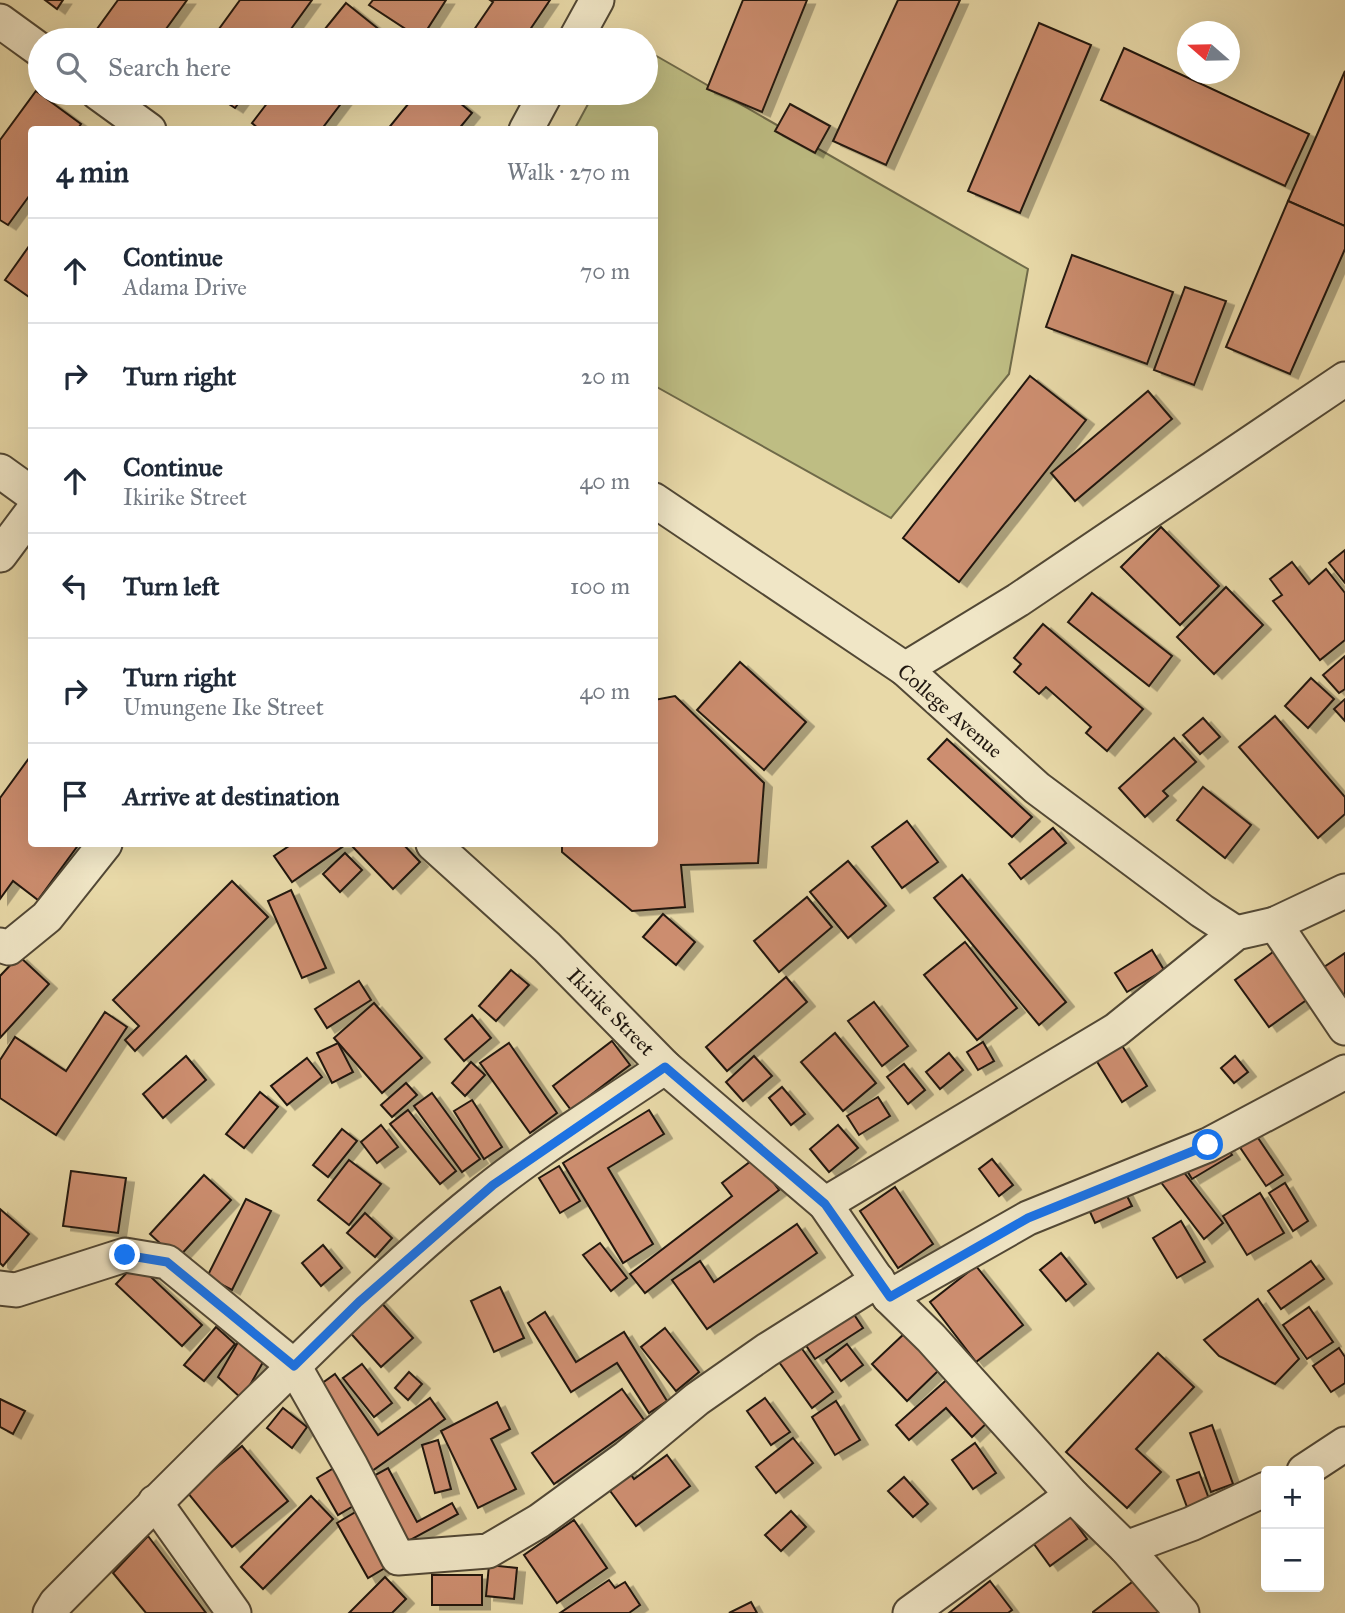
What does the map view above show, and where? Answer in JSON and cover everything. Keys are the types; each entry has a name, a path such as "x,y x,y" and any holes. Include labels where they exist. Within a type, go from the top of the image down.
{"street":[{"path":"582,28 597,0"},
{"path":"0,20 28,41"},
{"path":"115,105 143,126"},
{"path":"528,126 540,105"},
{"path":"905,669 1018,600 1345,379"},
{"path":"0,471 28,491"},
{"name":"College Avenue","path":"658,503 905,669 1037,788 1202,911 1236,933"},
{"path":"0,555 28,517"},
{"path":"0,945 9,948 47,916 103,847"},
{"name":"Ikirike Street","path":"436,847 547,947 665,1067 825,1204 884,1289 1072,1495 1126,1548 1182,1613"},
{"path":"825,1204 1116,1030 1236,933 1275,924 1345,891"},
{"path":"1275,924 1345,1028"},
{"path":"53,1608 155,1502 359,1302 493,1185 665,1067"},
{"path":"0,1288 16,1290 125,1255 167,1262 294,1366 351,1466 398,1558 488,1551 539,1521 627,1457 698,1399 767,1350 1028,1218 1208,1145 1345,1072"},
{"path":"1312,1466 1345,1444"},
{"path":"1126,1548 1191,1524 1261,1491"},
{"path":"910,1613 1072,1495"},
{"path":"155,1502 234,1613"}],"shaded area":[{"path":"658,57 1028,269 1009,374 891,518 658,388 658,126 576,126 588,105 658,105"}],"building":[{"path":"45,0 63,0 57,9"},
{"path":"118,0 187,0 167,28 98,28"},
{"path":"240,0 312,0 292,28 220,28"},
{"path":"373,0 446,0 428,28 404,28 369,5"},
{"path":"490,0 550,0 531,28 475,28 493,2"},
{"path":"743,0 807,0 762,112 707,89"},
{"path":"898,0 960,0 886,165 833,141"},
{"path":"346,3 377,28 326,28"},
{"path":"1039,23 1091,45 1020,213 968,191"},
{"path":"1124,48 1177,73 1177,84 1201,84 1309,134 1285,186 1101,100"},
{"path":"1345,71 1345,226 1288,201"},
{"path":"28,102 28,105 55,105 81,124 28,126 28,198 8,225 0,220 0,140"},
{"path":"790,104 830,126 815,153 775,131"},
{"path":"266,105 340,105 324,126 255,126 252,123"},
{"path":"407,105 462,105 472,113 461,126 390,126"},
{"path":"1288,201 1345,226 1345,249 1290,374 1226,347"},
{"path":"28,248 28,296 5,280"},
{"path":"1072,255 1173,292 1147,364 1046,327"},
{"path":"1185,287 1226,301 1194,385 1154,370"},
{"path":"1030,376 1086,420 959,582 903,538"},
{"path":"1148,391 1172,419 1075,501 1051,473"},
{"path":"1161,527 1219,586 1180,625 1121,567"},
{"path":"1345,550 1345,583 1329,563"},
{"path":"1292,562 1309,584 1326,569 1345,593 1345,640 1320,660 1273,601 1282,595 1270,579"},
{"path":"1226,587 1263,625 1214,674 1177,637"},
{"path":"1092,593 1172,656 1149,686 1068,622"},
{"path":"1043,624 1143,709 1107,751 1086,733 1091,727 1046,687 1039,694 1014,672 1021,664 1014,658"},
{"path":"1345,656 1345,689 1339,693 1323,675"},
{"path":"740,662 806,722 764,770 697,710"},
{"path":"1311,678 1334,699 1308,728 1285,706"},
{"path":"675,696 764,783 758,863 681,865 685,907 632,911 562,852 562,847 658,847 658,699"},
{"path":"1345,699 1345,721 1334,709"},
{"path":"1275,716 1345,797 1345,814 1318,838 1239,747"},
{"path":"1203,718 1220,737 1200,754 1183,735"},
{"path":"1174,738 1196,762 1163,791 1168,796 1145,817 1119,788"},
{"path":"947,739 1032,817 1012,837 928,759"},
{"path":"28,760 28,847 77,847 38,900 13,881 0,899 0,798"},
{"path":"1203,787 1251,825 1225,858 1177,820"},
{"path":"907,821 938,862 902,888 872,847"},
{"path":"1053,828 1066,843 1021,879 1009,864"},
{"path":"288,847 342,847 292,882 274,856"},
{"path":"353,847 406,847 420,862 393,889"},
{"path":"345,853 362,870 340,892 323,874"},
{"path":"848,861 886,906 848,938 810,892"},
{"path":"962,875 1066,1002 1039,1025 934,898"},
{"path":"232,881 268,917 135,1051 125,1040 139,1026 113,1000"},
{"path":"291,890 326,968 302,978 268,901"},
{"path":"807,897 832,927 779,972 754,941"},
{"path":"663,914 695,942 676,965 643,937"},
{"path":"965,942 1017,1008 977,1040 924,975"},
{"path":"1277,949 1312,996 1269,1027 1235,980"},
{"path":"1152,950 1164,970 1127,992 1115,973"},
{"path":"1345,953 1345,998 1324,967"},
{"path":"19,956 49,984 0,1038 0,976"},
{"path":"511,970 529,985 496,1021 479,1006"},
{"path":"786,977 807,1002 727,1071 706,1047"},
{"path":"359,981 371,1000 327,1028 315,1009"},
{"path":"874,1002 908,1046 882,1066 848,1021"},
{"path":"374,1003 422,1058 382,1093 334,1038"},
{"path":"105,1012 127,1027 56,1135 0,1098 0,1060 15,1037 66,1071"},
{"path":"472,1015 491,1038 464,1061 445,1039"},
{"path":"835,1033 876,1083 843,1111 801,1062"},
{"path":"612,1041 630,1065 571,1110 553,1086"},
{"path":"983,1042 994,1061 978,1070 967,1052"},
{"path":"338,1043 353,1072 332,1083 317,1053"},
{"path":"509,1043 557,1113 530,1133 480,1063"},
{"path":"1121,1044 1147,1086 1122,1102 1096,1060"},
{"path":"949,1053 963,1070 940,1089 926,1072"},
{"path":"186,1056 206,1080 163,1118 143,1094"},
{"path":"754,1056 772,1076 743,1101 726,1082"},
{"path":"1235,1056 1248,1072 1234,1083 1221,1068"},
{"path":"307,1058 322,1077 287,1105 271,1086"},
{"path":"471,1062 485,1075 465,1096 452,1083"},
{"path":"904,1064 925,1090 908,1104 887,1077"},
{"path":"406,1083 417,1095 392,1117 381,1105"},
{"path":"782,1087 805,1114 791,1125 769,1098"},
{"path":"260,1092 278,1107 244,1148 226,1134"},
{"path":"432,1093 480,1159 462,1172 414,1106"},
{"path":"878,1097 890,1116 859,1135 847,1116"},
{"path":"472,1100 502,1147 484,1159 454,1111"},
{"path":"408,1110 456,1171 440,1184 390,1124"},
{"path":"649,1110 664,1134 608,1168 653,1244 623,1263 563,1163"},
{"path":"381,1125 398,1147 377,1163 361,1142"},
{"path":"838,1125 858,1148 829,1172 810,1149"},
{"path":"342,1129 357,1141 328,1177 313,1165"},
{"path":"1252,1129 1283,1175 1266,1186 1235,1140"},
{"path":"1222,1140 1232,1155 1192,1179 1183,1164"},
{"path":"755,1158 779,1190 645,1293 630,1274 732,1196 722,1183"},
{"path":"992,1159 1013,1185 999,1196 979,1169"},
{"path":"349,1160 381,1184 349,1225 318,1200"},
{"path":"559,1166 580,1201 560,1213 539,1178"},
{"path":"1179,1166 1223,1223 1204,1239 1160,1181"},
{"path":"71,1171 126,1178 118,1233 63,1226"},
{"path":"204,1175 231,1200 177,1259 150,1234"},
{"path":"1285,1183 1308,1221 1293,1231 1269,1193"},
{"path":"1122,1186 1132,1206 1095,1223 1086,1203"},
{"path":"895,1187 933,1244 898,1268 860,1211"},
{"path":"1260,1193 1284,1233 1247,1255 1223,1216"},
{"path":"246,1199 271,1211 232,1290 207,1277"},
{"path":"0,1209 29,1234 3,1266 0,1263"},
{"path":"365,1213 392,1238 375,1257 347,1233"},
{"path":"1181,1221 1205,1262 1177,1278 1153,1238"},
{"path":"797,1224 817,1253 707,1329 672,1280 700,1261 714,1282"},
{"path":"600,1243 627,1278 611,1291 583,1255"},
{"path":"323,1245 342,1268 321,1286 302,1263"},
{"path":"1061,1253 1086,1284 1066,1301 1040,1270"},
{"path":"1311,1261 1324,1279 1281,1309 1268,1291"},
{"path":"136,1263 202,1325 182,1346 116,1284"},
{"path":"976,1266 1023,1325 976,1362 930,1302"},
{"path":"500,1287 524,1338 494,1352 471,1301"},
{"path":"378,1299 413,1338 381,1367 346,1328"},
{"path":"1258,1299 1299,1359 1275,1384 1219,1356 1204,1340"},
{"path":"849,1307 863,1328 815,1359 801,1338"},
{"path":"1309,1307 1333,1342 1307,1359 1283,1325"},
{"path":"545,1312 576,1362 624,1332 667,1401 649,1413 617,1363 571,1392 528,1323"},
{"path":"216,1327 235,1344 204,1381 184,1365"},
{"path":"665,1328 699,1372 676,1391 641,1347"},
{"path":"906,1332 941,1368 907,1401 872,1364"},
{"path":"241,1337 266,1357 242,1399 218,1377"},
{"path":"847,1344 863,1365 841,1381 826,1360"},
{"path":"800,1346 833,1392 812,1408 779,1362"},
{"path":"1339,1348 1345,1357 1345,1383 1331,1392 1313,1366"},
{"path":"1158,1353 1194,1387 1136,1449 1161,1472 1127,1508 1066,1452"},
{"path":"362,1364 392,1403 374,1417 343,1378"},
{"path":"409,1372 422,1384 408,1400 395,1388"},
{"path":"335,1374 378,1435 430,1398 445,1419 372,1471 314,1389"},
{"path":"951,1376 990,1420 972,1437 946,1408 909,1440 896,1425"},
{"path":"622,1389 644,1420 554,1484 532,1453"},
{"path":"765,1398 790,1432 771,1445 747,1411"},
{"path":"0,1399 25,1411 13,1434 0,1427"},
{"path":"836,1401 860,1440 835,1455 812,1417"},
{"path":"497,1402 510,1429 491,1439 516,1489 478,1508 441,1431"},
{"path":"283,1408 307,1427 292,1448 267,1428"},
{"path":"1212,1425 1233,1484 1211,1492 1190,1433"},
{"path":"793,1438 813,1463 776,1493 756,1467"},
{"path":"438,1440 451,1489 435,1493 422,1445"},
{"path":"975,1443 996,1473 973,1489 952,1460"},
{"path":"242,1446 288,1501 232,1547 187,1492"},
{"path":"667,1455 690,1486 636,1526 605,1484 627,1469 634,1479"},
{"path":"334,1468 355,1505 338,1515 317,1478"},
{"path":"388,1468 417,1522 452,1503 458,1514 403,1544 368,1479"},
{"path":"1199,1472 1209,1499 1187,1507 1177,1480"},
{"path":"904,1477 928,1504 913,1517 888,1491"},
{"path":"311,1496 333,1519 263,1589 241,1567"},
{"path":"359,1510 390,1565 368,1578 337,1523"},
{"path":"791,1511 806,1527 781,1551 765,1535"},
{"path":"1068,1513 1087,1539 1050,1566 1031,1540"},
{"path":"574,1520 607,1568 557,1603 524,1555"},
{"path":"148,1536 206,1613 146,1613 113,1573"},
{"path":"489,1565 517,1568 514,1599 486,1596"},
{"path":"432,1575 482,1575 482,1605 432,1605"},
{"path":"1140,1576 1169,1613 1093,1613 1093,1612"},
{"path":"385,1577 406,1599 392,1613 349,1613"},
{"path":"609,1580 615,1588 625,1582 640,1605 629,1613 560,1613"},
{"path":"990,1581 1012,1610 1008,1613 949,1613"},
{"path":"751,1602 757,1613 729,1613"}],"route":[{"path":"125,1255 167,1262 294,1366 359,1302 493,1185 665,1067 825,1204 890,1297 1028,1218 1208,1145"}]}
